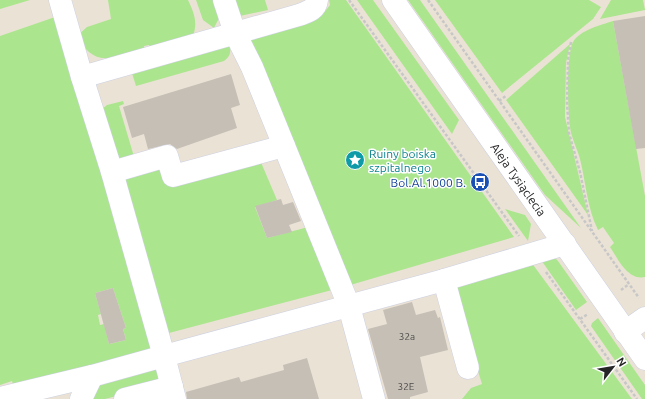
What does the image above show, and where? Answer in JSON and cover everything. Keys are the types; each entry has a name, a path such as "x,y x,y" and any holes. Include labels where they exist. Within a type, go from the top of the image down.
{"street":[{"path":"60,0 82,77 112,172 174,393 125,399"},
{"path":"224,0 235,33 252,67 349,306 374,399"},
{"path":"82,77 305,12 316,5 317,0"},
{"name":"Aleja Tysiąclecia","path":"393,0 645,359"},
{"path":"112,172 167,156 173,176 284,146"},
{"path":"0,398 92,376 349,306 444,280 565,244"},
{"path":"444,280 468,368"},
{"path":"625,332 642,308"},
{"path":"64,399 92,376"},
{"path":"80,399 92,376"}],"path":[{"path":"349,0 523,241"},
{"path":"428,0 629,284 642,308"},
{"path":"571,42 568,60 567,103 569,133 580,172 593,233"},
{"path":"500,101 507,95"},
{"path":"545,271 637,399"},
{"path":"624,288 629,284"}],"green space":[{"path":"0,0 30,0 0,9"},
{"path":"108,0 188,0 195,18 193,36 150,48 149,45 144,46 144,50 115,58 98,57 84,46 77,36 87,27 111,19"},
{"path":"196,0 220,0 221,14 214,28 203,20"},
{"path":"229,0 265,0 268,10 235,17"},
{"path":"329,0 346,0 514,237 347,286 248,39 322,15 330,5"},
{"path":"357,0 373,0 459,120 452,134"},
{"path":"408,0 420,0 581,228 545,195"},
{"path":"435,0 589,0 601,7 593,19 502,93"},
{"path":"611,0 643,0 645,10 600,19"},
{"path":"58,16 156,353 14,387 12,381 0,385 0,36","holes":["113,288 126,328 123,329 126,340 109,344 104,324 100,325 98,315 101,314 95,293"]},
{"path":"613,21 645,196 645,277 633,276 624,268 610,247 614,243 603,227 598,230 591,213 580,159 570,128 568,73 573,42 586,31"},
{"path":"570,44 566,63 565,117 588,215 506,100"},
{"path":"227,45 230,47 230,53 224,61 136,86 131,70"},
{"path":"123,101 124,104 119,106 135,160 119,165 101,110 107,105"},
{"path":"260,160 277,200 255,207 267,238 312,226 332,290 169,333 120,174 163,162 170,182"},
{"path":"505,209 525,215 531,224 528,241"},
{"path":"539,257 556,259 587,302 576,310"},
{"path":"531,262 632,399 462,399 471,388 482,384 469,342 455,283"},
{"path":"598,318 645,385 645,399 642,399 591,326 592,323"},
{"path":"155,362 162,384 105,399 89,399 97,379"}],"building":[{"path":"645,16 645,148 636,149 613,21"},
{"path":"231,74 240,105 231,108 237,128 177,149 170,144 148,149 144,134 132,138 123,107"},
{"path":"281,199 283,205 293,202 301,221 289,225 292,232 267,238 255,206"},
{"path":"113,288 126,328 123,329 126,340 109,344 95,293"},
{"path":"412,302 416,315 435,310 438,318 440,317 448,350 420,357 428,392 410,397 410,399 388,399 368,329 387,324 383,310"},
{"path":"307,358 319,399 187,399 186,392 239,377 241,382 284,370 283,365"}],"place":[{"name":"Ruiny boiska szpitalnego","path":"355,160"},
{"name":"Bol.Al.1000 B.","path":"480,182"}]}
